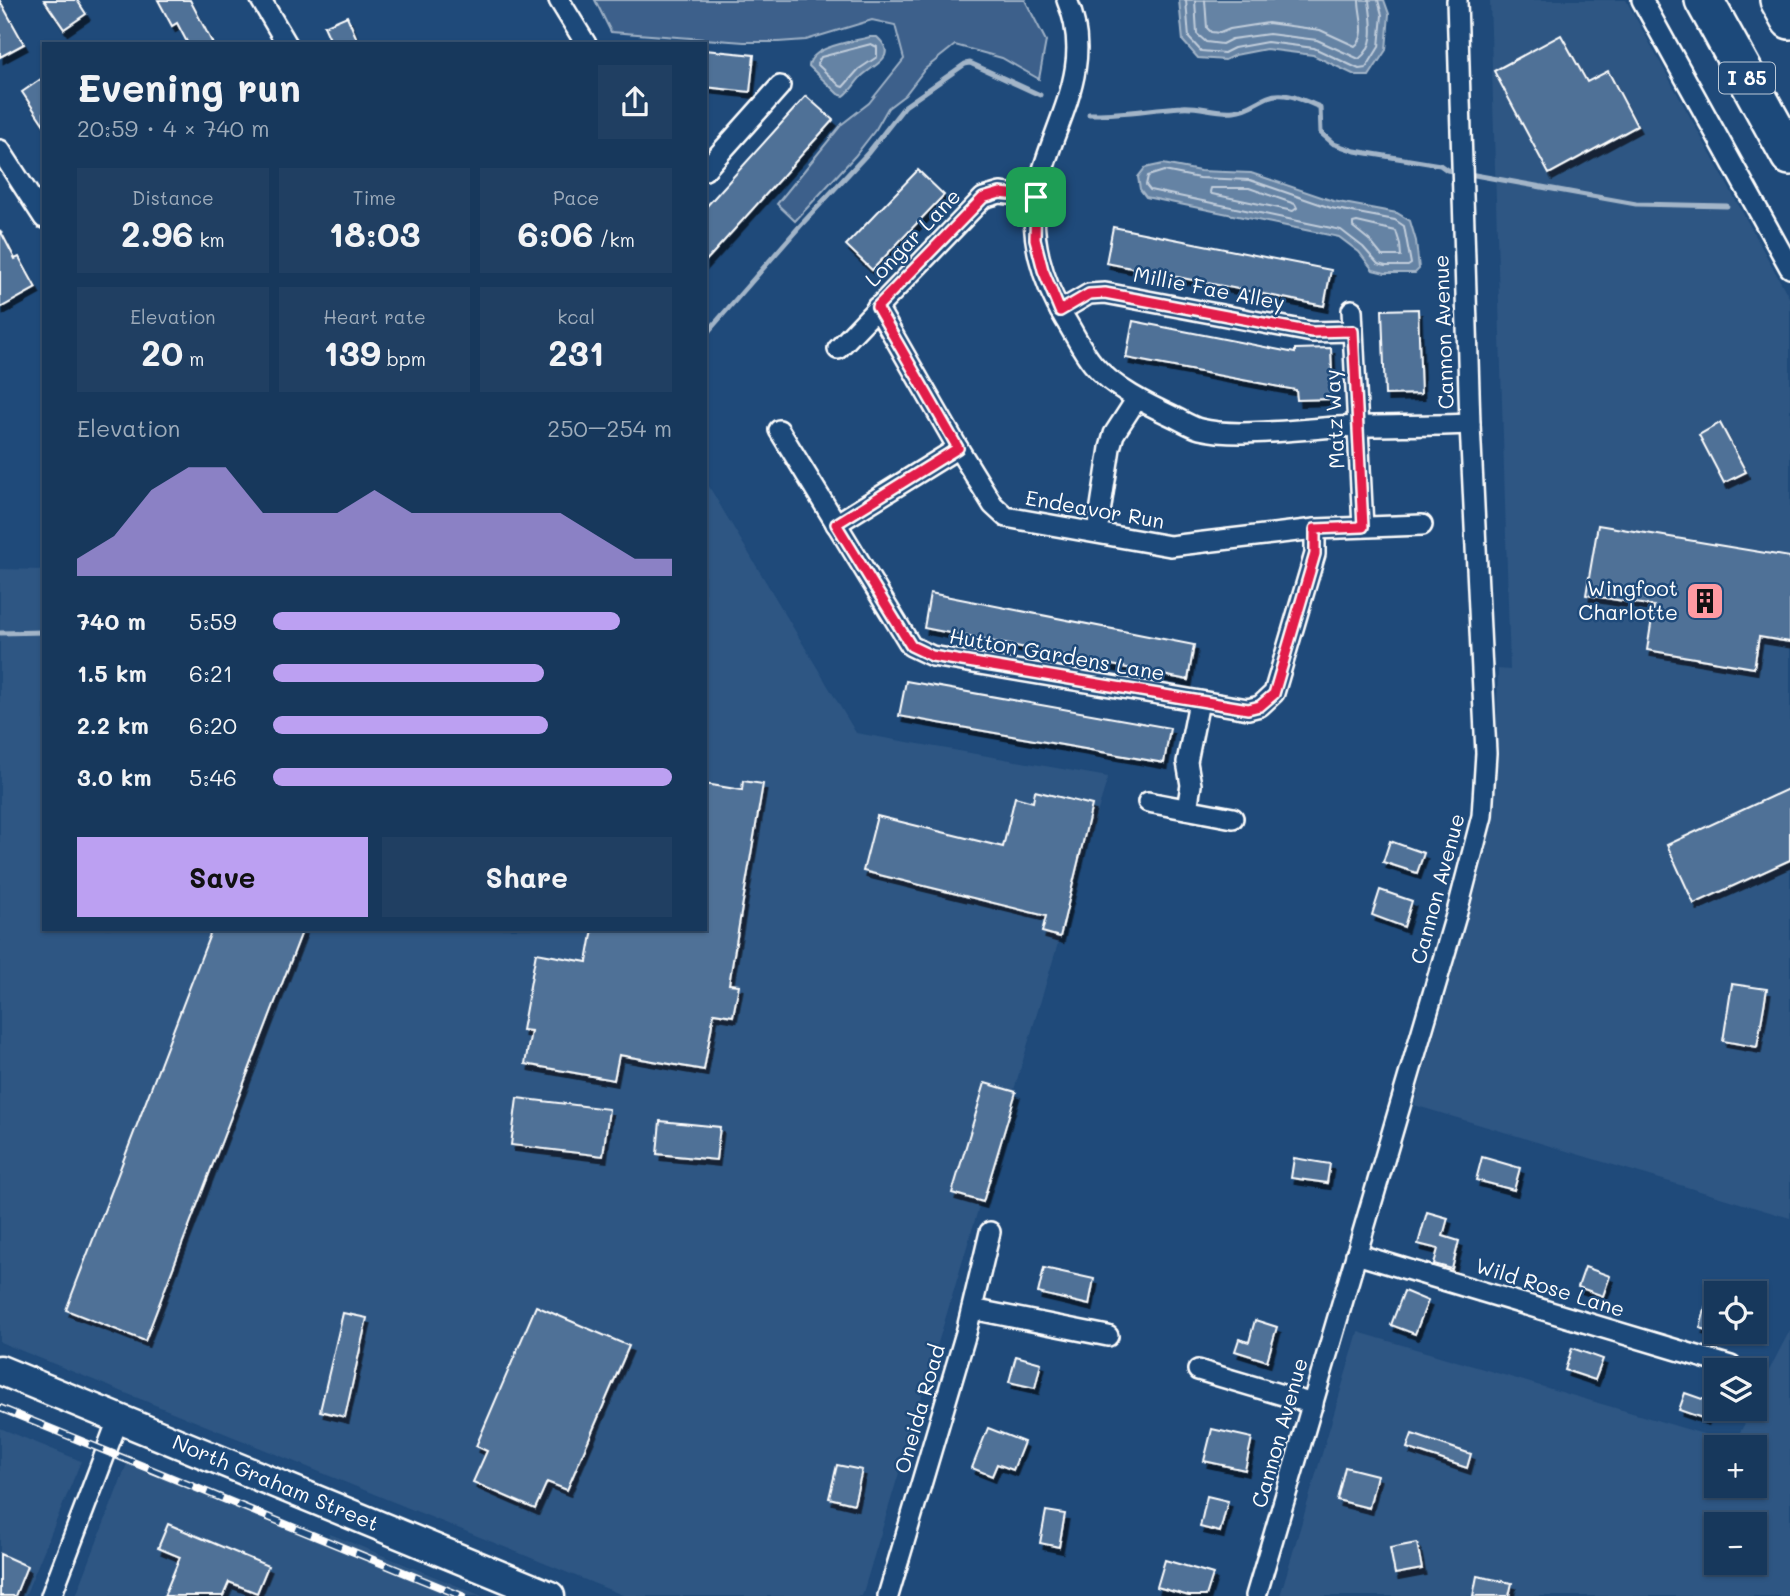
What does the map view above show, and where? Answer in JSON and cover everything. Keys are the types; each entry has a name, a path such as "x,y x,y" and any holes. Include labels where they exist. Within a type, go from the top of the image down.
{"highway":[{"name":"I 85","path":"1704,0 1790,156"},
{"path":"1779,0 1790,20"}],"main road":[{"name":"North Graham Street","path":"0,1370 550,1596"}],"street":[{"path":"261,0 286,42"},
{"path":"559,0 585,42"},
{"path":"1067,0 1076,26 1078,51 1075,80 1043,164 1036,197 1035,239 1043,270 1060,311 1093,364 1136,400 1200,429 1240,432 1470,424"},
{"name":"Cannon Avenue","path":"1256,1596 1461,900 1482,816 1486,753 1470,424 1457,0"},
{"path":"1642,0 1790,268"},
{"path":"707,168 780,86"},
{"path":"0,150 42,215"},
{"name":"Longar Lane","path":"838,349 983,198 1000,193 1036,197"},
{"name":"Millie Fae Alley","path":"1060,311 1089,294 1105,293 1312,332 1353,331"},
{"name":"Endeavor Run","path":"877,307 993,505 1006,517 1170,545 1315,529 1422,525"},
{"name":"Matz Way","path":"1352,310 1363,527"},
{"path":"1097,532 1114,434 1136,400"},
{"name":"Hutton Gardens Lane","path":"779,430 911,646 932,656 1199,702 1248,709 1260,706 1274,694 1315,554 1315,529"},
{"path":"836,524 958,448"},
{"path":"1187,809 1191,785 1187,762 1199,702"},
{"path":"1147,802 1233,818"},
{"name":"Oneida Road","path":"888,1596 944,1411 990,1232"},
{"name":"Wild Rose Lane","path":"1356,1254 1704,1358"},
{"path":"972,1309 1108,1336"},
{"path":"1198,1370 1312,1404"},
{"path":"51,1596 118,1420"}],"shaded area":[{"path":"595,0 1025,0 1046,41 1039,79 1002,58 955,45 925,69 905,95 888,108 855,156 795,221 777,204 842,124 869,103 904,59 895,25 872,20 806,40 778,42 611,32"},
{"path":"1490,0 1626,0 1790,299 1790,1218 1414,1105 1477,885 1495,810 1498,669 1510,670"},
{"path":"707,483 856,733 1108,777 862,1596 625,1596 0,1342 0,569 42,570 42,931 707,931"},
{"path":"1790,1330 1790,1596 1280,1596 1358,1332 1707,1435 1704,1435 1704,1498 1767,1498 1767,1435 1738,1435 1746,1421 1767,1421 1767,1374"},
{"path":"0,1428 81,1461 25,1596 0,1596"},
{"path":"130,1456 328,1537 330,1534 482,1596 76,1596"}],"water":[{"path":"1179,0 1384,0 1389,14 1386,50 1369,76 1357,76 1313,55 1266,49 1235,55 1225,60 1198,58 1183,41"},
{"path":"877,37 886,49 883,59 863,75 844,96 838,94 809,66 811,59 824,49"},
{"path":"1163,164 1200,171 1251,173 1333,201 1397,213 1410,221 1416,241 1419,269 1415,273 1385,273 1373,270 1359,252 1339,237 1146,197 1140,189 1138,177 1145,168"}],"building":[{"path":"44,0 77,0 86,14 64,29"},
{"path":"158,0 190,0 212,42 187,42 177,23 172,26"},
{"path":"0,1 24,44 0,57"},
{"path":"347,16 358,42 331,42 324,26"},
{"path":"1561,35 1587,82 1608,71 1637,126 1549,174 1494,71"},
{"path":"707,50 754,55 750,92 707,87"},
{"path":"42,78 42,122 22,92"},
{"path":"806,96 833,120 707,260 707,206"},
{"path":"918,170 944,195 872,270 846,245"},
{"path":"1113,227 1331,270 1324,306 1106,263"},
{"path":"0,230 15,259 19,257 36,288 0,308"},
{"path":"1418,309 1421,394 1385,395 1382,310"},
{"path":"1133,321 1295,353 1295,349 1331,348 1333,399 1297,400 1296,390 1126,358"},
{"path":"1720,423 1746,472 1724,483 1699,435"},
{"name":"Wingfoot Charlotte","path":"1598,525 1790,557 1790,642 1759,637 1754,668 1647,650 1654,606 1586,595"},
{"path":"930,593 1194,645 1188,680 924,628"},
{"path":"906,681 1170,728 1164,763 899,716"},
{"path":"743,781 763,784 729,984 739,985 733,1016 714,1013 704,1070 619,1055 614,1080 525,1064 531,1031 522,1030 536,953 587,962 593,931 707,931 707,784 742,790"},
{"path":"1790,788 1790,860 1694,904 1667,845"},
{"path":"1035,791 1092,805 1060,937 1042,932 1046,916 863,871 877,816 1003,847 1015,797 1033,802"},
{"path":"1390,841 1424,853 1417,873 1383,862"},
{"path":"1380,890 1412,901 1404,927 1372,915"},
{"path":"211,931 302,931 145,1341 66,1310"},
{"path":"1732,984 1767,989 1757,1047 1723,1041"},
{"path":"985,1083 1016,1092 983,1202 952,1193"},
{"path":"517,1098 609,1109 603,1156 511,1145"},
{"path":"660,1121 720,1127 716,1160 657,1154"},
{"path":"1482,1157 1520,1168 1514,1190 1476,1180"},
{"path":"1294,1158 1330,1164 1327,1183 1291,1178"},
{"path":"1427,1212 1448,1218 1443,1236 1459,1241 1452,1269 1434,1264 1438,1249 1418,1244"},
{"path":"1585,1267 1610,1276 1603,1296 1578,1287"},
{"path":"1044,1268 1094,1279 1089,1305 1038,1293"},
{"path":"1404,1291 1428,1301 1415,1334 1391,1325"},
{"path":"536,1306 629,1346 567,1490 547,1482 535,1509 473,1482 487,1451 476,1446"},
{"path":"343,1313 367,1318 345,1417 320,1411"},
{"path":"1704,1313 1704,1329 1700,1328"},
{"path":"1255,1320 1277,1327 1267,1361 1235,1351 1239,1339 1249,1342"},
{"path":"1572,1348 1603,1359 1595,1380 1565,1370"},
{"path":"1016,1356 1041,1363 1035,1388 1009,1382"},
{"path":"1685,1393 1704,1400 1704,1419 1679,1410"},
{"path":"988,1428 1024,1442 1013,1470 997,1464 992,1476 972,1468"},
{"path":"1212,1429 1252,1438 1245,1470 1204,1461"},
{"path":"1412,1434 1471,1454 1467,1468 1407,1448"},
{"path":"837,1465 862,1470 854,1504 829,1498"},
{"path":"1345,1467 1377,1475 1369,1508 1337,1500"},
{"path":"1207,1496 1228,1501 1220,1532 1200,1527"},
{"path":"1046,1511 1065,1514 1059,1547 1040,1543"},
{"path":"168,1524 268,1566 257,1593 229,1582 223,1596 164,1596 180,1557 158,1548"},
{"path":"1417,1543 1422,1569 1395,1574 1390,1548"},
{"path":"0,1554 27,1566 15,1596 0,1596"},
{"path":"1165,1560 1213,1574 1206,1596 1189,1596 1157,1587"},
{"path":"1477,1576 1512,1583 1509,1596 1473,1596"}],"waterway":[{"path":"707,333 868,153 905,106 970,63 1040,95"},
{"path":"1089,114 1187,107 1234,111 1274,95 1288,96 1320,107 1321,133 1334,144 1355,151 1636,204 1727,206"},
{"path":"0,633 42,632"}],"railway":[{"path":"0,1408 462,1596"}],"place":[{"name":"Wingfoot Charlotte","path":"1705,601"}],"route":[{"path":"1000,193 1036,197 1035,239 1043,270 1060,311 1089,294 1105,293 1312,332 1353,331 1363,527 1315,529 1315,554 1274,694 1260,706 1248,709 1199,702 920,652 911,646 836,524 958,448 877,307 983,198 1000,193"}]}
